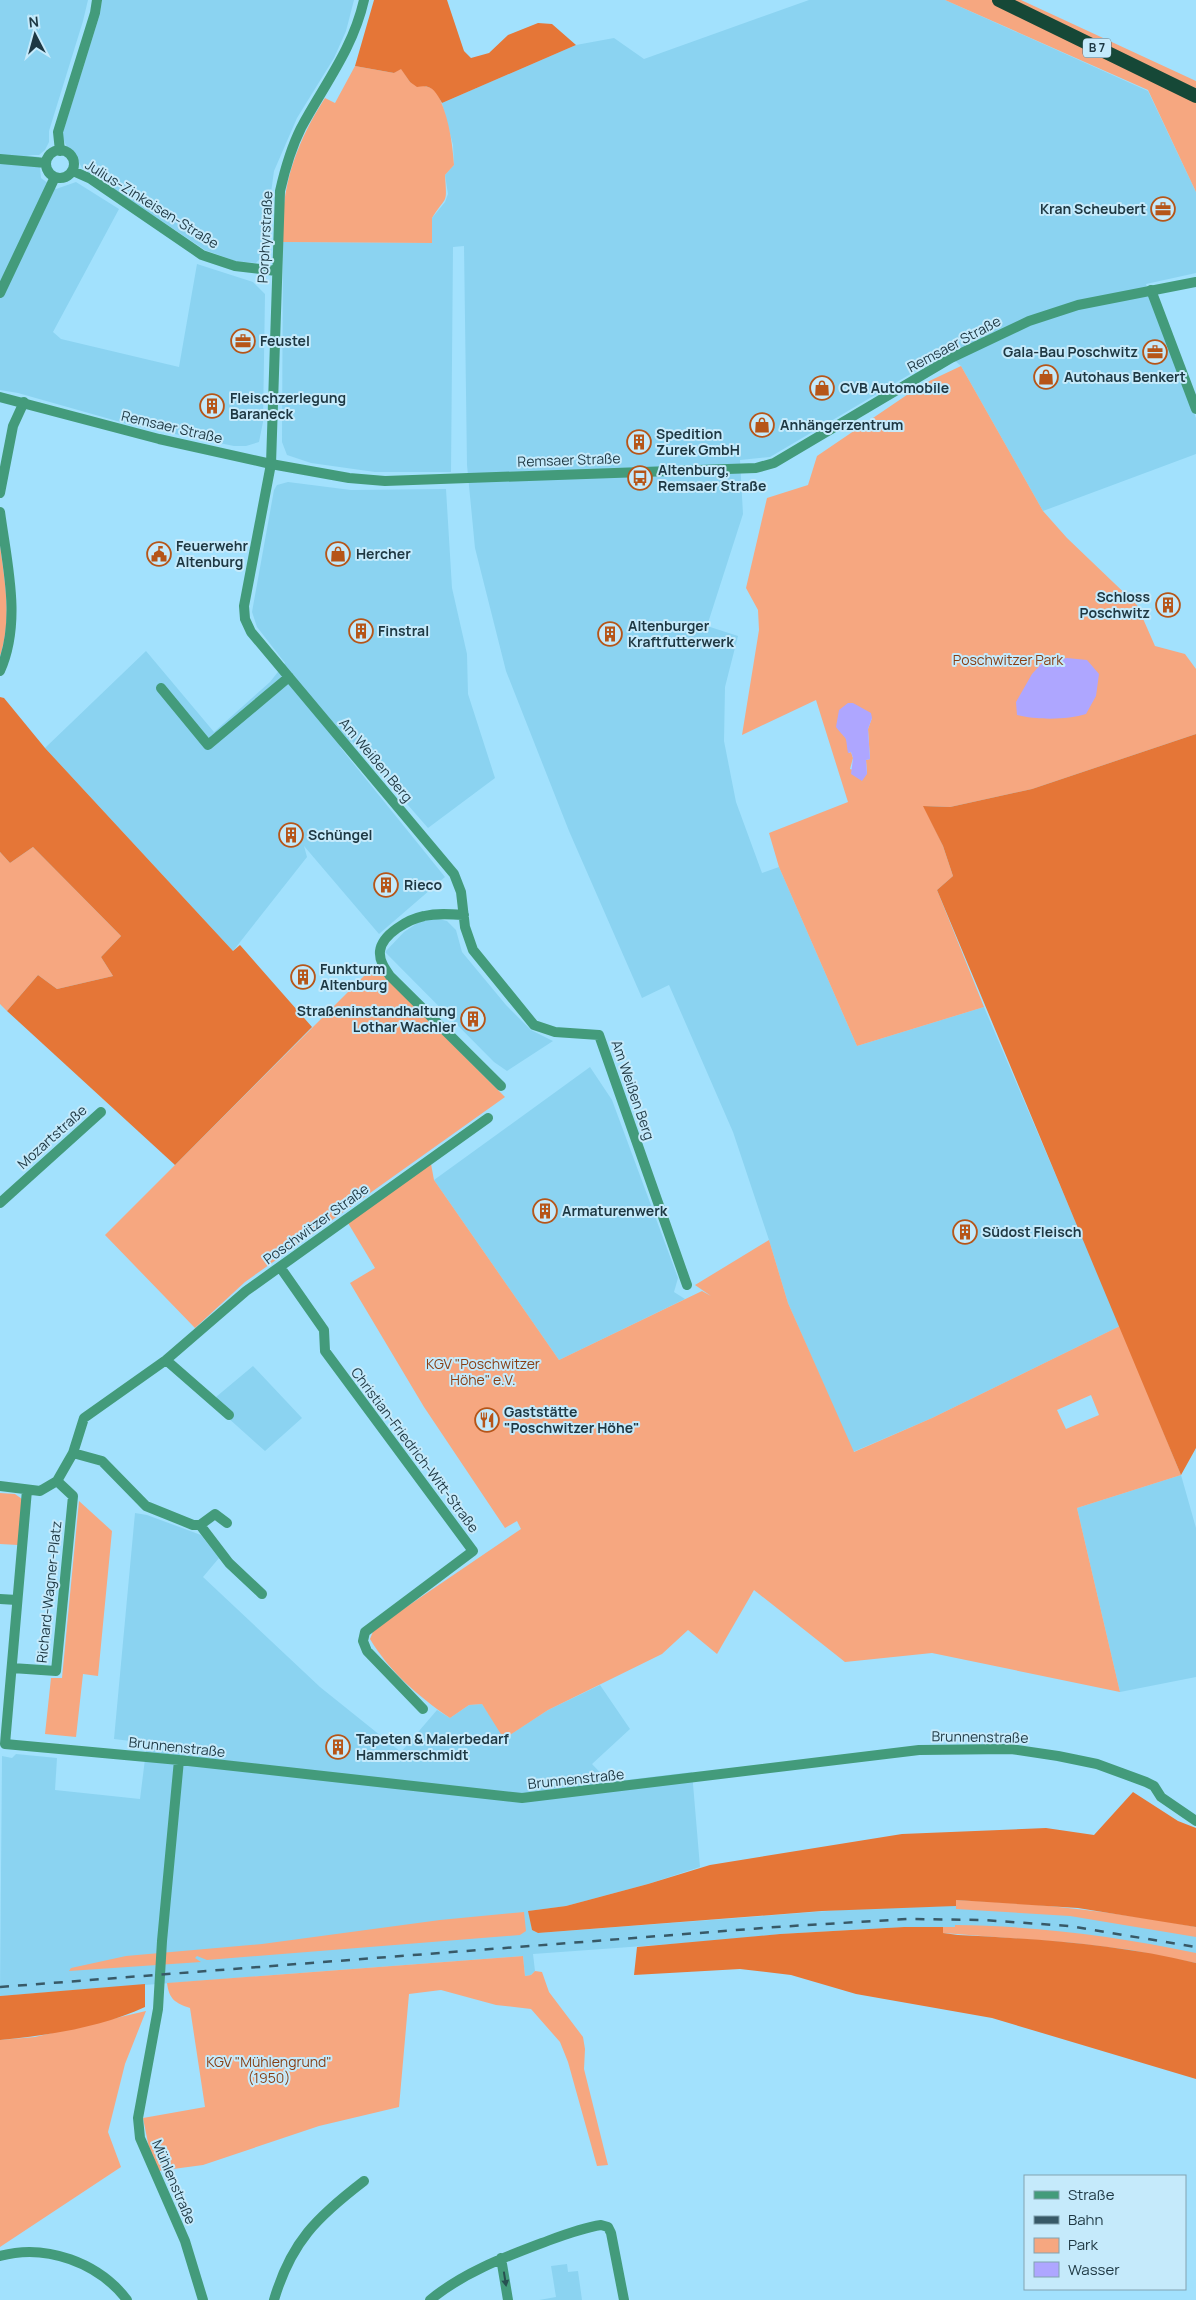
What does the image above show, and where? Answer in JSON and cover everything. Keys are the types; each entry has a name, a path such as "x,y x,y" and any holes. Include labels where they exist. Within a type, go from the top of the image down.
{"highway":[{"name":"B 7","path":"998,0 1196,96"}],"street":[{"path":"0,293 55,177 48,172 46,163 52,153 60,151 58,132 95,13 97,0"},
{"name":"Porphyrstraße","path":"271,464 276,270 280,191 284,171 301,128 325,90 352,40 364,0"},
{"name":"Julius-Zinkeisen-Straße","path":"60,151 72,157 73,171"},
{"path":"0,159 46,163"},
{"name":"Julius-Zinkeisen-Straße","path":"73,171 91,179 202,255 235,266 276,270"},
{"name":"Julius-Zinkeisen-Straße","path":"55,177 63,178 73,171"},
{"name":"Remsaer Straße","path":"0,397 111,427 271,464 350,478 385,481 756,468 774,463 951,358 1029,321 1078,305 1196,282"},
{"path":"1151,290 1196,409"},
{"path":"0,493 13,426 24,402"},
{"name":"Am Weißen Berg","path":"271,464 244,606 245,620 251,632 454,874 461,892 465,927 473,950 534,1025 555,1032 599,1035 687,1285"},
{"path":"0,512 12,622 8,653 0,672"},
{"path":"161,688 208,745 289,677"},
{"path":"464,915 439,914 412,919 393,932 385,941 380,950 380,957 382,965 390,976 501,1086"},
{"name":"Mozartstraße","path":"0,1203 101,1112"},
{"name":"Poschwitzer Straße","path":"57,1481 73,1453 84,1418 166,1360 246,1291 488,1118"},
{"name":"Christian-Friedrich-Witt-Straße","path":"280,1268 324,1330 325,1351 473,1551 365,1632 363,1640 367,1651 424,1708"},
{"path":"166,1360 229,1415"},
{"path":"73,1453 102,1461 146,1506 193,1525 200,1525 215,1514 227,1523"},
{"path":"0,1486 40,1491 57,1481"},
{"name":"Richard-Wagner-Platz","path":"12,1668 56,1671 73,1496 57,1481"},
{"path":"12,1668 27,1490"},
{"path":"200,1525 229,1563 262,1594"},
{"path":"0,1599 17,1600"},
{"name":"Brunnenstraße","path":"12,1668 5,1744 179,1760 522,1798 919,1750 1012,1749 1097,1764 1146,1782 1154,1786 1161,1797 1196,1822"},
{"name":"Mühlenstraße","path":"179,1760 162,1941 158,2009 141,2092 138,2118 140,2138 185,2241 203,2300"},
{"path":"274,2300 282,2272 309,2228 334,2204 364,2181"},
{"path":"430,2300 458,2280 501,2258 553,2239 601,2225 608,2227 611,2233 624,2300"},
{"path":"0,2256 25,2252 46,2253 71,2260 95,2271 110,2281 128,2300"},
{"path":"501,2258 508,2300"}],"shaded area":[{"path":"0,0 88,0 49,131 49,142 45,150 39,155 26,155 39,157 41,178 56,189 76,182 119,209 53,332 61,339 179,367 197,264 253,282 265,294 263,422 259,442 246,446 234,446 131,425 18,393 0,390"},
{"path":"102,0 354,0 346,31 334,58 297,118 274,171 268,214 267,251 256,263 235,261 205,250 82,168 74,153 67,147 63,139 63,132 100,14"},
{"path":"374,0 447,0 464,51 471,58 489,53 508,35 538,23 552,24 576,45 442,103 432,89 422,86 417,87 410,82 401,69 394,73 355,66"},
{"path":"809,0 945,0 1148,91 1196,192 1196,273 1146,284 1196,418 1196,454 1043,511 961,366 946,353 770,457 740,460 743,514 707,626 738,636 725,687 724,741 736,802 762,873 779,867 857,1046 984,1007 1120,1326 932,1418 853,1452 788,1303 733,1132 669,985 642,998 569,831 506,671 475,548 467,465 464,246 453,247 451,472 375,472 311,463 287,455 282,442 283,242 431,243 432,218 445,202 448,194 445,175 454,165 453,145 442,103 576,45 614,38 644,59"},
{"path":"288,482 351,490 446,489 452,588 467,654 468,694 495,778 428,828 352,741 340,747 445,877 379,934 304,846 307,857 233,951 45,748 146,651 214,732 270,682 285,663 257,627 252,612 274,490 277,485"},
{"path":"0,697 4,698 45,748 233,951 240,945 312,1027 175,1165 7,1011 38,975 57,989 113,976 101,957 121,936 33,847 10,863 0,852"},
{"path":"1196,734 1196,1448 1181,1475 937,890 953,876 943,846 923,806 950,807 1032,789"},
{"path":"434,918 447,921 456,930 462,952 506,1005 531,1030 553,1041 507,1071 494,1062 385,952 404,932 419,922"},
{"path":"590,1067 612,1100 678,1278 674,1292 685,1299 559,1360 434,1180"},
{"path":"253,1366 302,1418 265,1451 227,1417 216,1397"},
{"path":"1181,1475 1196,1528 1196,1677 1120,1692 1077,1508"},
{"path":"135,1513 147,1515 201,1535 219,1558 203,1577 320,1687 401,1752 437,1710 450,1718 469,1705 482,1704 505,1738 548,1710 600,1685 630,1729 592,1764 609,1782 692,1772 700,1867 648,1884 566,1906 529,1911 532,1930 538,1933 868,1908 955,1906 956,1900 1196,1927 1196,1963 942,1927 904,1927 780,1934 713,1941 533,1954 535,1971 531,1975 525,1976 523,1956 0,1996 2,1756 12,1758 16,1754 57,1758 55,1790 140,1799 147,1743 114,1739"},
{"path":"1133,1792 1178,1821 1196,1828 1196,1927 1078,1908 956,1900 956,1906 822,1911 538,1933 532,1930 528,1911 566,1906 710,1865 902,1834 1046,1828 1094,1835"},
{"path":"904,1927 943,1927 943,1933 958,1935 1107,1947 1196,1963 1196,2079 992,2018 856,1994 791,1975 740,1969 634,1975 637,1947 780,1934"},
{"path":"145,1984 145,2007 128,2014 74,2030 0,2040 0,1996"},
{"path":"567,2264 568,2272 578,2271 582,2300 539,2300 556,2297 551,2266"}],"green space":[{"path":"945,0 1021,0 1196,81 1196,192 1148,90"},
{"path":"355,66 394,73 401,68 410,82 435,89 443,107 449,126 454,165 445,175 445,199 432,218 432,243 283,242 284,203 287,185 298,149 325,98 335,103"},
{"name":"Poschwitzer Park","path":"961,366 1043,511 1067,538 1137,605 1155,646 1185,654 1196,669 1196,734 1032,789 950,807 924,806 943,846 953,876 937,890 984,1007 857,1046 779,867 769,833 848,802 816,700 742,735 759,630 758,610 746,588 767,498 808,485 817,456 923,384","holes":["872,718 868,729 870,759 866,760 867,774 850,769 853,758 851,752 849,753 847,737"]},
{"path":"0,546 7,615 4,642 0,656"},
{"path":"33,847 121,936 101,957 113,976 57,989 38,975 7,1011 0,1004 0,852 10,863"},
{"path":"374,966 505,1097 245,1282 195,1328 105,1235"},
{"name":"KGV \"Poschwitzer Höhe\" e.V.","path":"431,1164 434,1180 559,1360 702,1291 711,1296 695,1285 769,1240 788,1303 854,1452 932,1418 1120,1326 1181,1475 1077,1508 1120,1692 932,1653 845,1662 754,1590 717,1654 688,1630 662,1654 548,1710 504,1739 482,1704 469,1705 450,1718 395,1673 370,1639 374,1629 521,1529 517,1521 505,1528 424,1407 350,1283 375,1268 348,1223","holes":["1091,1395 1099,1415 1066,1429 1057,1410"]},
{"path":"0,1493 15,1494 22,1499 18,1545 0,1544"},
{"path":"79,1501 112,1531 98,1676 83,1674 76,1737 45,1734 51,1678 62,1678"},
{"path":"956,1900 1046,1906 1136,1917 1196,1927 1196,1937 1070,1916 956,1909"},
{"path":"524,1912 526,1931 520,1935 207,1960 197,1956 195,1958 201,1962 69,1971 71,1968 126,1956 262,1944 440,1920"},
{"path":"955,1925 1016,1927 1136,1942 1196,1953 1196,1963 1131,1950 1074,1943 943,1933 943,1927 955,1927"},
{"name":"KGV \"Mühlengrund\" (1950)","path":"523,1956 525,1976 531,1975 535,1971 542,1972 549,1992 583,2037 585,2049 584,2069 608,2165 597,2166 568,2062 560,2042 531,2009 496,2005 441,1990 409,1994 399,2107 319,2126 203,2165 158,2171 149,2148 143,2118 205,2107 190,2008 180,2004 171,1997 167,1983"},
{"path":"146,2011 125,2064 108,2132 121,2167 0,2247 0,2040 35,2037"}],"water":[{"path":"1067,658 1087,660 1099,674 1096,696 1086,714 1052,719 1017,715 1016,702 1032,674 1043,662"},
{"path":"848,703 853,703 871,713 872,718 868,729 870,759 866,760 867,774 862,781 851,774 853,758 851,752 848,753 845,738 836,727 839,710"}],"railway":[{"path":"0,1987 776,1927 907,1919 983,1920 1069,1926 1196,1947"}],"place":[{"name":"Kran Scheubert","path":"1163,209"},
{"name":"Feustel","path":"243,341"},
{"name":"Gala-Bau Poschwitz","path":"1155,352"},
{"name":"Autohaus Benkert","path":"1046,377"},
{"name":"CVB Automobile","path":"822,388"},
{"name":"Fleischzerlegung Baraneck","path":"212,406"},
{"name":"Anhängerzentrum","path":"762,425"},
{"name":"Spedition Zurek GmbH","path":"639,442"},
{"name":"Altenburg, Remsaer Straße","path":"640,478"},
{"name":"Feuerwehr Altenburg","path":"159,554"},
{"name":"Hercher","path":"338,554"},
{"name":"Schloss Poschwitz","path":"1168,605"},
{"name":"Finstral","path":"361,631"},
{"name":"Altenburger Kraftfutterwerk","path":"610,634"},
{"name":"Schüngel","path":"291,835"},
{"name":"Rieco","path":"386,885"},
{"name":"Funkturm Altenburg","path":"303,977"},
{"name":"Straßeninstandhaltung Lothar Wachler","path":"473,1019"},
{"name":"Armaturenwerk","path":"545,1211"},
{"name":"Südost Fleisch","path":"965,1232"},
{"name":"Gaststätte \"Poschwitzer Höhe\"","path":"487,1420"},
{"name":"Tapeten & Malerbedarf Hammerschmidt","path":"338,1747"}]}
